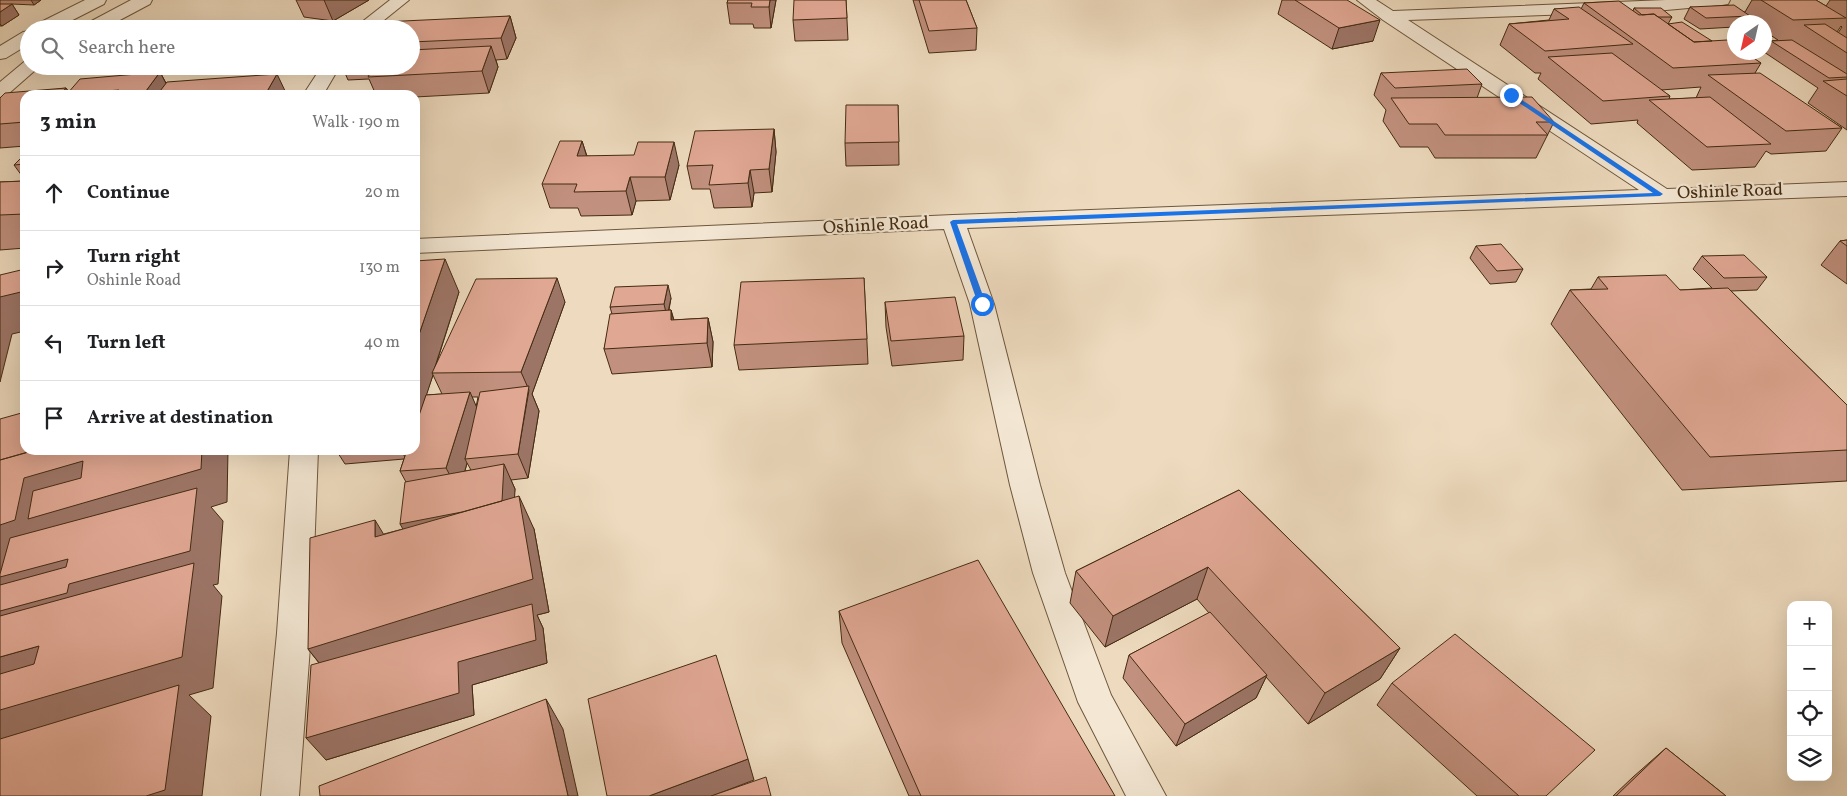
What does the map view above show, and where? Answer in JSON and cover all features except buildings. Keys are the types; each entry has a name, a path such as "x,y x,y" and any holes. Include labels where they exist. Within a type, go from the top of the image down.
{"street":[{"path":"59,20 98,0"},
{"path":"107,20 144,0"},
{"path":"374,20 401,0"},
{"path":"1365,0 1660,194"},
{"path":"1389,16 1655,6 1722,0"},
{"path":"0,54 20,42"},
{"path":"6,86 20,75"},
{"path":"316,90 325,75"},
{"name":"Oshinle Road","path":"420,246 953,222 1660,194 1847,189"},
{"path":"953,222 982,304 1005,403 1049,573 1096,702 1147,796"},
{"path":"280,796 294,633 304,455"}],"route":[{"path":"982,304 953,222 1660,194 1511,95"}]}
